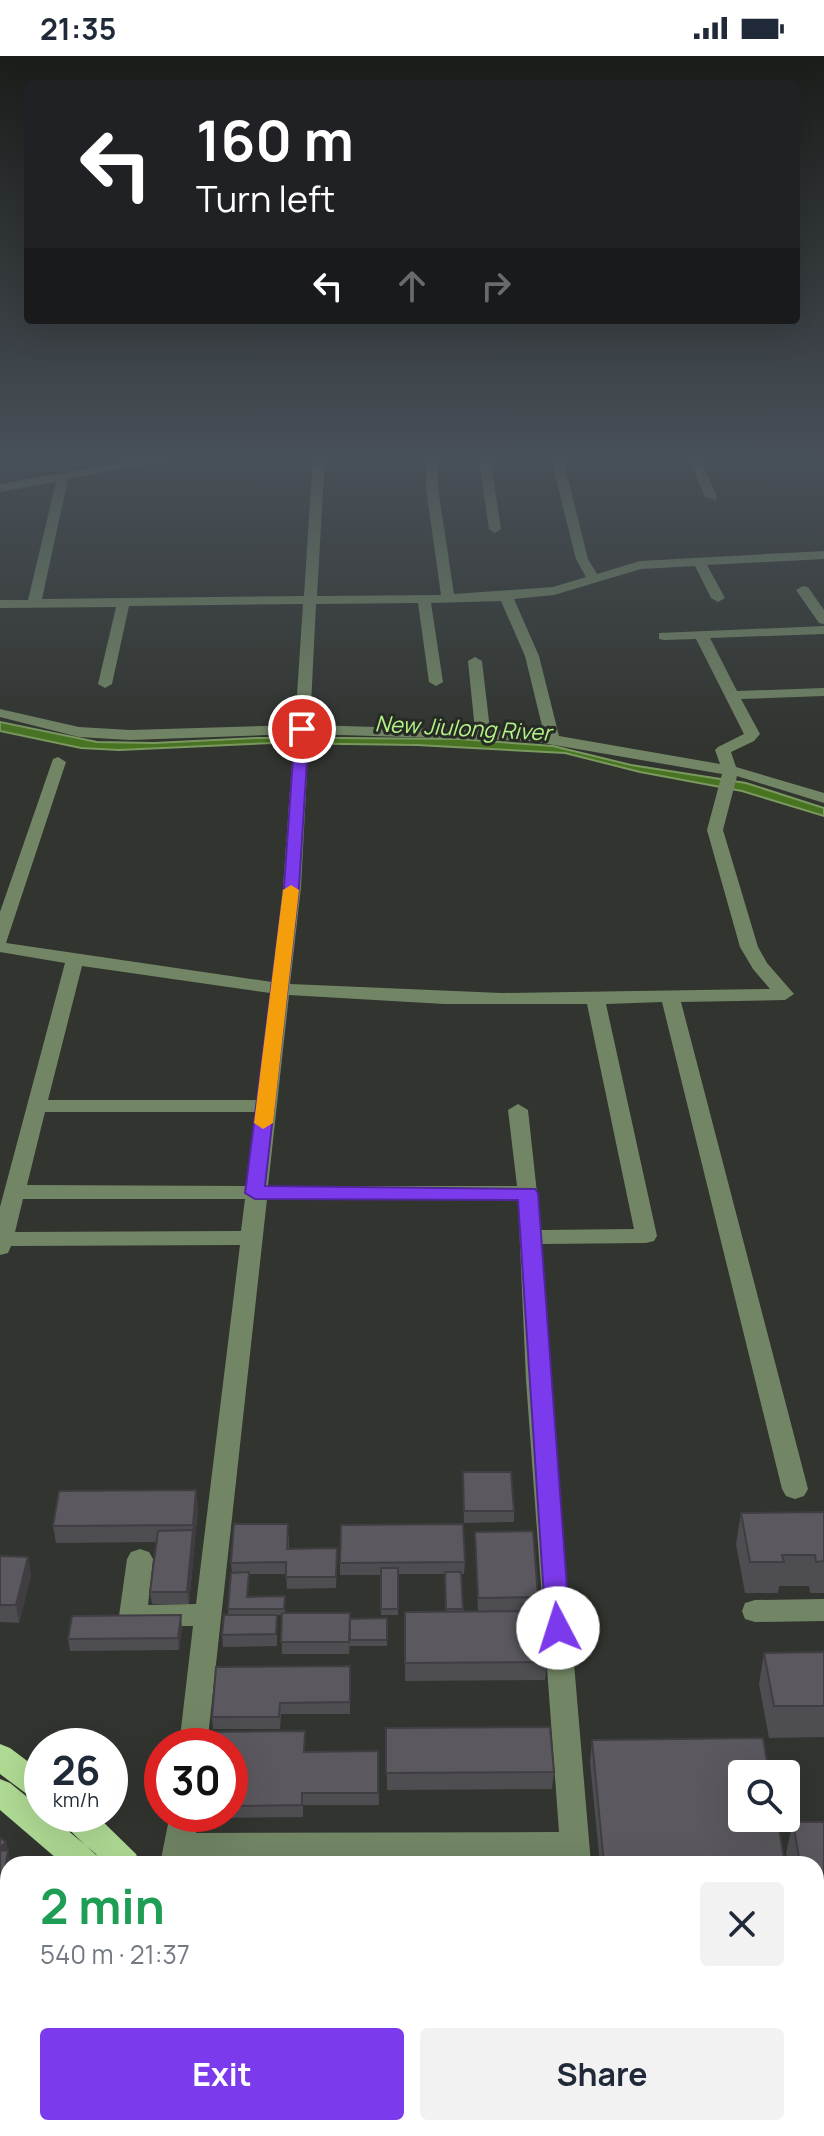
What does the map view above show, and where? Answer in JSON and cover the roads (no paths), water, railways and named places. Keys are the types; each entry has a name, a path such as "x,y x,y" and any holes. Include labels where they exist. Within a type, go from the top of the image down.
{"main road":[{"path":"0,1757 24,1775"},
{"path":"0,1792 76,1856"},
{"path":"96,1832 118,1856"}],"street":[{"path":"34,604 46,552"},
{"path":"195,1728 249,1238 292,887 313,552"},
{"path":"441,552 448,599"},
{"path":"580,552 594,579"},
{"path":"0,604 506,597 554,591 626,567 698,560 824,555"},
{"path":"698,560 718,598"},
{"path":"803,590 824,620"},
{"path":"506,597 532,656 553,741"},
{"path":"424,599 436,682"},
{"path":"105,684 123,603"},
{"path":"664,636 824,630"},
{"path":"0,947 280,988 444,1000 785,994 759,965 749,947 715,830 730,772 723,750 752,734 701,635"},
{"path":"475,661 483,733"},
{"path":"734,695 824,692"},
{"path":"0,713 79,732 130,735 302,729 483,733 553,741 755,775 824,798"},
{"path":"0,939 58,762"},
{"path":"75,959 1,1243 249,1238"},
{"path":"670,996 795,1489"},
{"path":"530,1237 646,1236 595,998"},
{"path":"37,1106 265,1106"},
{"path":"182,1832 178,1856 576,1855 538,1380 528,1193 518,1110"},
{"path":"14,1192 528,1193"},
{"path":"140,1559 133,1616 207,1615"},
{"path":"755,1611 824,1610"}],"water label":[{"name":"New Jiulong River","path":"463,728"}]}
